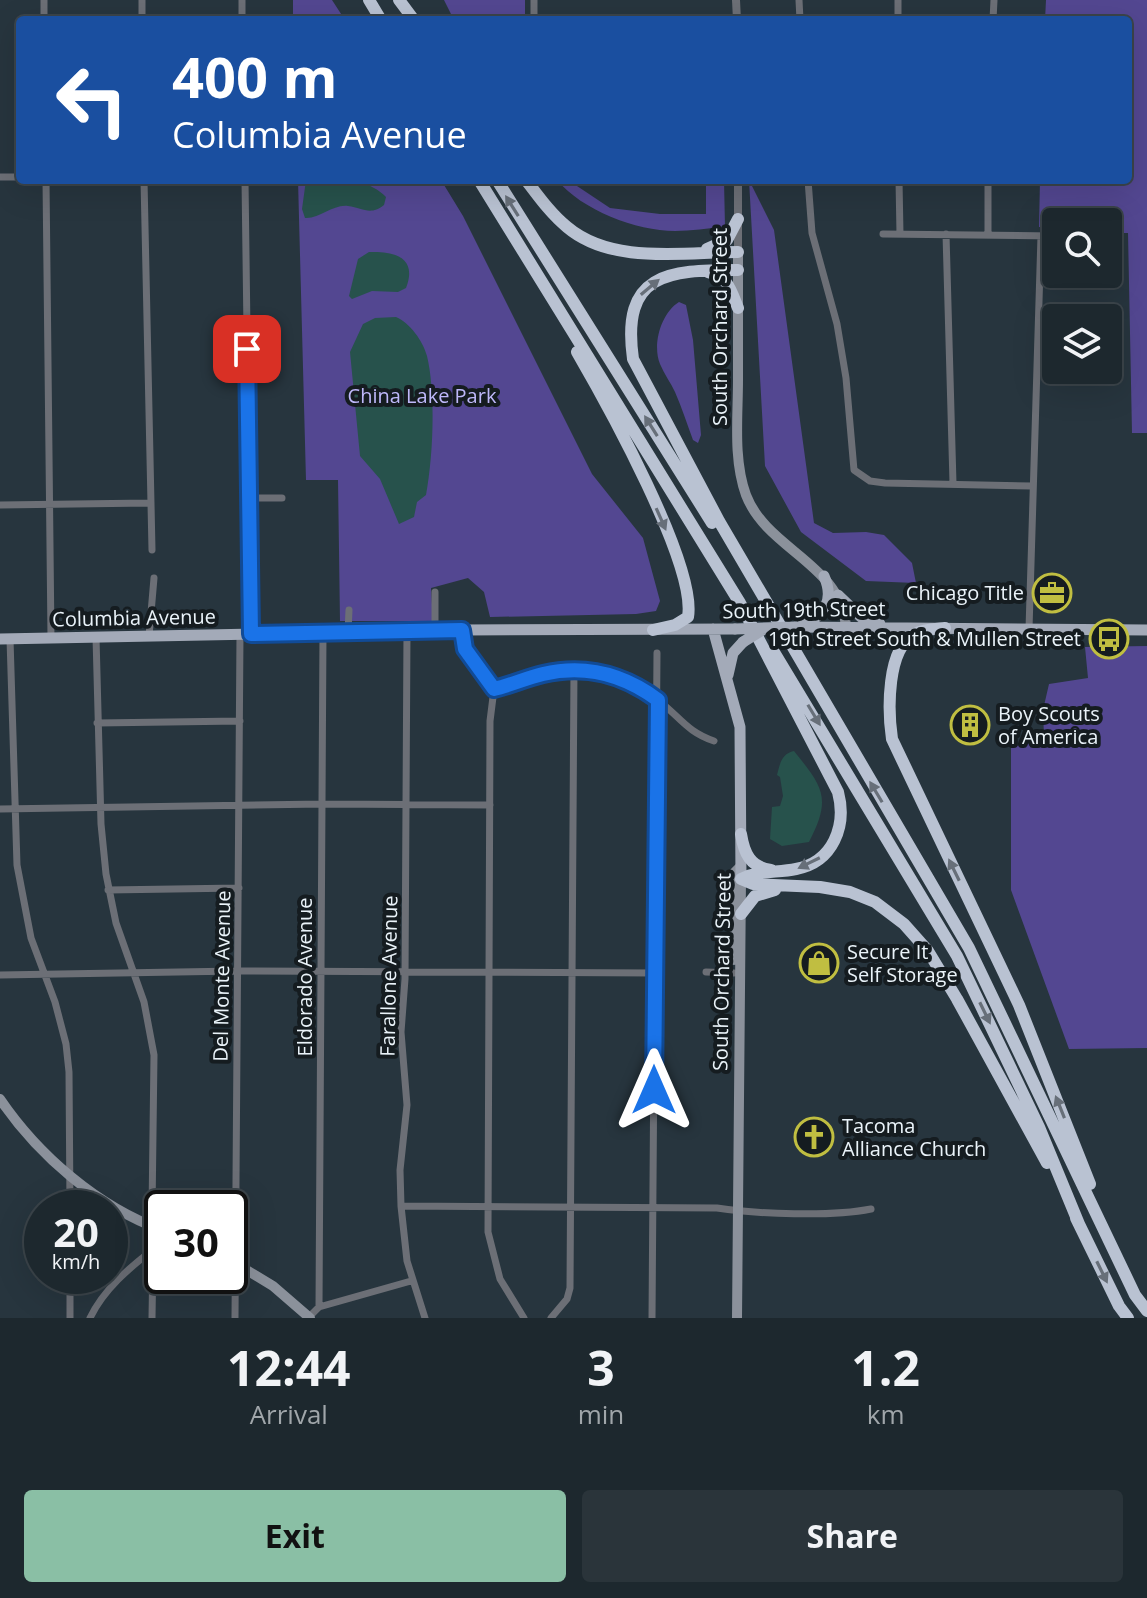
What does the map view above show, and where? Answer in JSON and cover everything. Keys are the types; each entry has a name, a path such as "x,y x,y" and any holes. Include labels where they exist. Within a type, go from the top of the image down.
{"highway":[{"path":"397,0 411,16"},
{"path":"480,184 740,603 793,680 957,956 1039,1127 1079,1224"},
{"path":"480,184 617,423 673,545 683,577 688,617 675,625 653,630"},
{"path":"500,184 797,658"},
{"path":"521,184 556,227 595,250 631,258 663,258 727,240 738,219"},
{"path":"529,184 568,228 597,245 621,251 738,252"},
{"path":"697,270 718,274 727,282 738,308"},
{"path":"738,270 676,272 657,280 641,293 632,311 629,331 633,359 719,521 797,658 969,948 1135,1295 1147,1311"},
{"path":"740,603 834,783 842,806 837,838 826,852 804,867 741,873"},
{"path":"945,628 921,631 903,643 891,685 888,713 892,739 1019,1005 1118,1258"},
{"path":"741,834 745,852 751,861 761,868 778,871"},
{"path":"741,873 753,884 850,892 875,902 919,939 957,999 1128,1318"},
{"path":"741,914 751,899 761,893 801,886"}],"main road":[{"name":"South Orchard Street","path":"738,252 738,441 745,490 763,524 824,576 838,595 846,627"},
{"path":"802,626 824,611 828,595 824,576"},
{"path":"838,595 861,617 888,628"},
{"name":"South 19th Street","path":"462,630 764,629 802,626 1147,630"},
{"name":"South Orchard Street","path":"713,629 741,739 737,1318"},
{"path":"727,676 733,653 743,642 764,629"},
{"name":"Columbia Avenue","path":"5,639 462,630"},
{"path":"739,984 734,979 734,873 741,873"},
{"path":"1,1102 28,1135 70,1174 102,1198 144,1222"},
{"path":"248,1271 273,1286 310,1318"}],"street":[{"path":"46,184 51,638"},
{"path":"144,184 152,550"},
{"name":"Del Monte Avenue","path":"234,1190 240,721 246,634 249,498 245,184"},
{"name":"South Orchard Street","path":"738,184 738,252"},
{"path":"808,184 812,233 837,324 848,387 851,460 857,474 870,481 885,483 1032,486"},
{"path":"899,184 900,234"},
{"path":"988,184 988,234"},
{"path":"883,234 1041,236 1029,629"},
{"path":"946,234 953,483"},
{"path":"249,498 282,498"},
{"path":"0,505 149,503"},
{"path":"149,636 154,578"},
{"path":"435,592 435,631"},
{"path":"348,632 349,610"},
{"path":"462,630 465,649 494,689 490,721 488,1232 494,1263 508,1295 524,1318"},
{"name":"Farallone Avenue","path":"407,631 402,1042 407,1105 400,1170 401,1206 411,1281 425,1318"},
{"name":"Eldorado Avenue","path":"319,1307 323,633"},
{"path":"96,637 101,808 108,890 147,1015 154,1055 152,1190"},
{"path":"5,639 16,855 31,938 60,1016 68,1058 70,1190"},
{"path":"652,1318 657,653"},
{"path":"494,689 543,674 574,669 596,671 632,683 658,700 687,728 714,741"},
{"path":"551,1318 568,1295 574,669"},
{"path":"97,723 240,721"},
{"path":"0,809 490,805"},
{"path":"108,890 239,888"},
{"path":"0,975 237,971 655,973"},
{"path":"706,972 734,973"},
{"path":"401,1206 717,1208 844,1213 871,1209"},
{"path":"90,1318 116,1281 144,1257"},
{"path":"310,1318 319,1307 411,1281"},
{"path":"70,1294 70,1318"},
{"path":"152,1318 153,1294"},
{"name":"Del Monte Avenue","path":"234,1294 235,1318"}],"green space":[{"path":"293,0 332,0 342,16 293,16"},
{"path":"444,0 525,0 525,16 452,16"},
{"path":"1046,0 1147,0 1147,433 1132,433 1128,233 1122,233 1122,208 1042,208 1042,227 1039,227 1040,184 1132,184 1132,16 1045,16"},
{"name":"China Lake Park","path":"298,184 443,184 463,216 592,474 643,538 660,601 656,611 636,614 490,617 484,592 468,578 431,588 433,621 340,621 338,480 306,480"},
{"path":"561,184 574,184 610,208 660,214 706,214 706,184 724,184 725,227 675,231 644,227 611,217"},
{"path":"749,184 774,230 814,523 833,533 884,535 912,563 916,583 866,581 801,532 765,466"},
{"path":"679,302 686,305 693,340 701,435 698,443 693,440 658,356 658,339 663,321"},
{"path":"1147,646 1147,1048 1069,1049 1011,890 1011,748 1044,737 1043,710 1049,684 1088,678 1085,647"}],"shaded area":[{"path":"305,184 366,184 386,197 384,205 370,211 342,206 305,218 302,209"},
{"path":"369,252 401,258 409,269 406,288 398,292 372,291 352,299 349,296 358,259"},
{"path":"396,317 411,328 425,350 430,371 432,407 432,444 426,495 417,502 414,517 399,524 380,479 360,456 350,352 363,324 375,318"},
{"path":"794,751 818,784 822,803 809,842 782,846 770,839 772,807 780,806 783,796 777,775 780,763 786,754"}],"place":[{"name":"Chicago Title","path":"1052,593"},
{"name":"19th Street South & Mullen Street","path":"1109,639"},
{"name":"Boy Scouts of America","path":"970,725"},
{"name":"Secure It Self Storage","path":"819,963"},
{"name":"Tacoma Alliance Church","path":"814,1137"}],"route":[{"path":"247,349 251,634 462,630 465,649 494,689 543,674 574,669 615,676 658,700 654,1090"}]}
